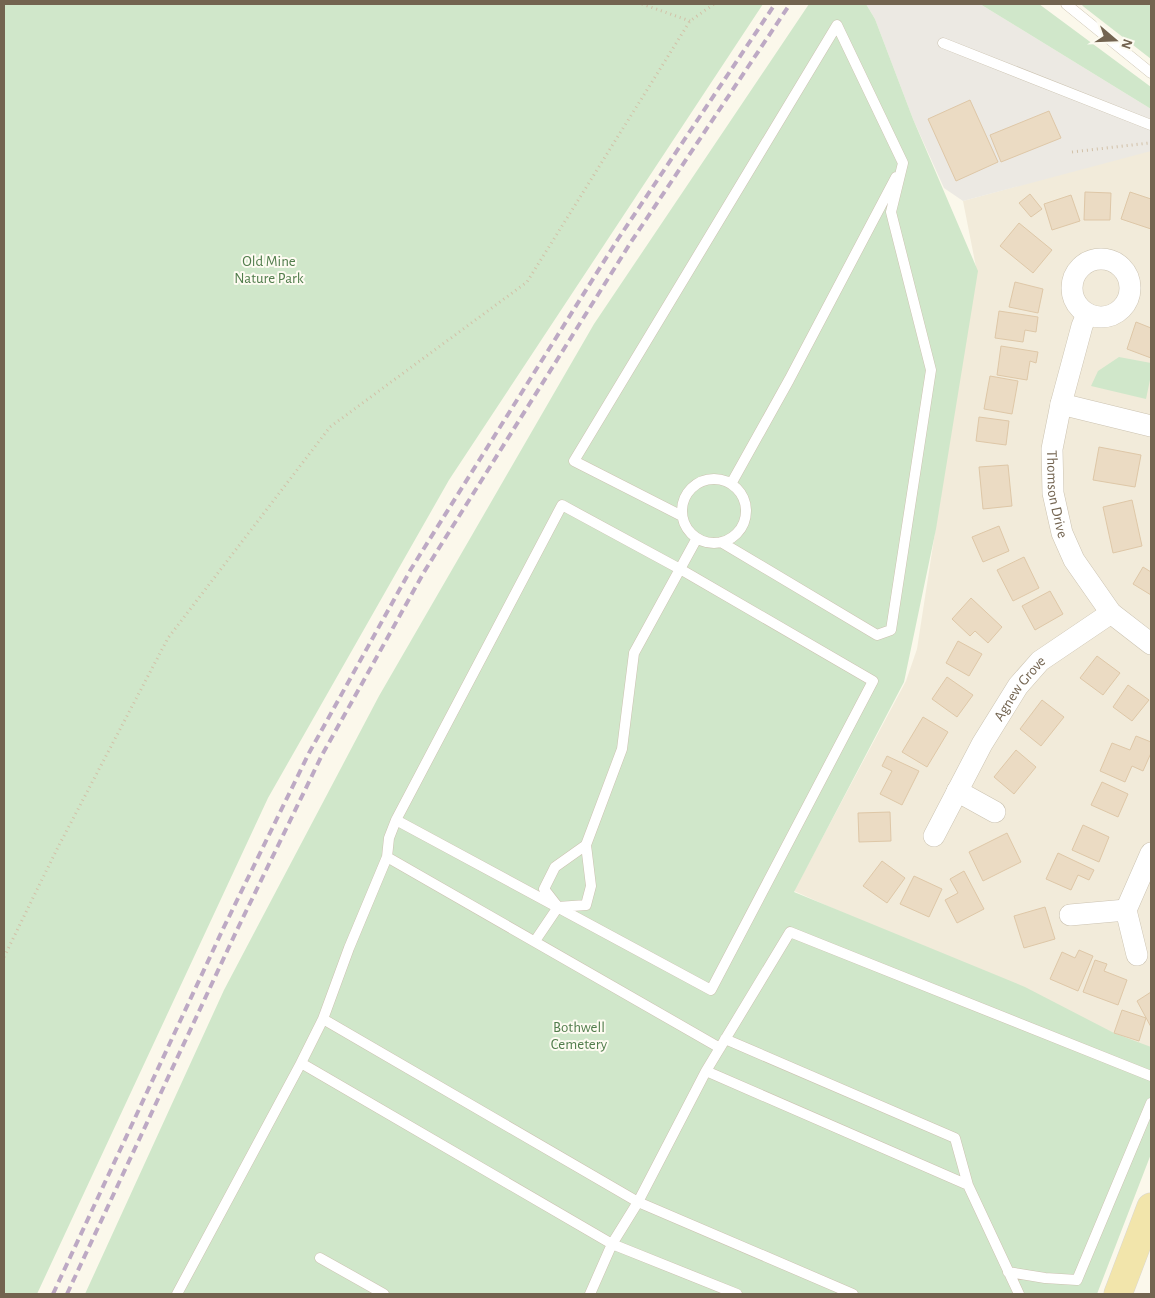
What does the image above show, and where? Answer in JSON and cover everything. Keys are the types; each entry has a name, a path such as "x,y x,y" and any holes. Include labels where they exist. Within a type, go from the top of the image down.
{"main road":[{"path":"1118,1294 1151,1207"}],"street":[{"name":"Thomson Drive","path":"1087,314 1061,404 1052,449 1053,493 1062,533 1074,560 1112,613 1151,644"},
{"path":"1061,404 1151,426"},
{"name":"Agnew Grove","path":"934,836 982,744 1018,686 1040,661 1112,613"},
{"path":"956,791 995,812"},
{"path":"1137,955 1126,910 1151,853"},
{"path":"1070,915 1126,910"}],"lane":[{"path":"1066,4 1151,73"},
{"path":"682,516 574,461 837,25 903,163 891,212 931,370 891,630 876,636 721,542"},
{"path":"943,43 1151,124"},
{"path":"731,484 789,380 903,163"},
{"path":"711,479 722,480 731,484 744,501 745,516 742,527 731,538 721,542 710,543 697,538 688,531 682,516 682,505 686,495 700,482 711,479"},
{"path":"177,1294 323,1019 349,948 387,857 389,838 396,820 562,505 680,569 873,681 711,990 396,820"},
{"path":"558,907 586,905 591,886 586,845 622,749 634,653 697,538"},
{"path":"558,907 544,889 555,867 586,845"},
{"path":"387,857 535,941 723,1043 955,1138 968,1185 1019,1294"},
{"path":"535,941 558,907"},
{"path":"590,1294 612,1244 638,1202 706,1071 790,932 1151,1076"},
{"path":"323,1019 638,1202 853,1294"},
{"path":"301,1063 612,1244 737,1294"},
{"path":"706,1071 968,1185"},
{"path":"1008,1272 1045,1278 1077,1280 1151,1103"},
{"path":"320,1258 384,1294"}],"path":[{"path":"642,4 690,21"},
{"path":"4,957 56,851 168,638 330,427 527,282 690,21 714,4"},
{"path":"1072,152 1151,143"}],"shaded area":[{"path":"866,4 980,4 1151,109 1151,151 963,201 944,188 913,119 875,19"},
{"path":"1151,151 1151,1050 794,891 906,681 917,649 976,267 963,201"}],"green space":[{"name":"Old Mine Nature Park","path":"4,4 763,4 449,480 268,798 37,1294 4,1294"},
{"name":"Bothwell Cemetery","path":"809,4 866,4 875,19 913,119 978,271 936,529 904,682 794,892 1025,987 1114,1033 1151,1047 1151,1154 1097,1294 85,1294 224,990 379,696 594,324"},
{"path":"980,4 1039,4 1151,87 1151,109"},
{"path":"1081,4 1151,4 1151,59 1084,7"},
{"path":"1119,357 1151,363 1151,375 1146,399 1091,386 1098,371"}],"building":[{"path":"970,100 998,162 956,181 928,119"},
{"path":"1049,111 1061,138 1001,162 990,135"},
{"path":"1085,192 1111,193 1110,220 1084,220"},
{"path":"1130,192 1151,199 1151,229 1121,219"},
{"path":"1030,194 1042,209 1031,217 1019,203"},
{"path":"1071,195 1080,221 1052,230 1044,204"},
{"path":"1019,223 1052,250 1033,273 1000,246"},
{"path":"1015,282 1043,289 1038,313 1009,307"},
{"path":"999,311 1038,317 1036,332 1025,330 1023,342 995,338"},
{"path":"1136,322 1151,328 1151,358 1127,349"},
{"path":"1001,346 1038,352 1036,363 1030,361 1027,380 997,375"},
{"path":"990,376 1018,381 1012,414 984,409"},
{"path":"979,417 1009,421 1006,445 976,441"},
{"path":"1099,447 1141,455 1135,487 1093,480"},
{"path":"1008,465 1012,506 983,509 979,467"},
{"path":"1132,500 1142,546 1113,553 1103,507"},
{"path":"999,526 1009,551 983,562 972,537"},
{"path":"1024,557 1039,588 1013,601 997,570"},
{"path":"1143,567 1151,572 1151,595 1133,584"},
{"path":"1050,591 1063,614 1035,630 1022,606"},
{"path":"971,598 1002,627 988,643 975,631 970,636 952,619"},
{"path":"958,641 982,654 969,676 946,663"},
{"path":"1097,656 1120,673 1103,695 1080,678"},
{"path":"947,677 973,695 957,717 932,699"},
{"path":"1128,685 1149,700 1132,721 1113,707"},
{"path":"1042,700 1064,717 1041,746 1020,729"},
{"path":"923,717 948,732 927,767 902,752"},
{"path":"1136,736 1151,742 1151,753 1143,771 1132,766 1125,782 1100,771 1112,743 1130,750"},
{"path":"1016,750 1036,767 1014,794 994,777"},
{"path":"887,756 919,771 902,805 880,794 892,771 882,766"},
{"path":"1102,782 1128,794 1118,817 1091,805"},
{"path":"890,812 891,841 859,842 858,813"},
{"path":"1083,825 1109,837 1099,862 1072,850"},
{"path":"1007,833 1021,862 983,881 969,852"},
{"path":"1058,853 1094,870 1089,880 1078,875 1071,890 1046,879"},
{"path":"882,861 905,878 887,903 863,886"},
{"path":"964,871 984,909 957,923 945,900 958,893 950,879"},
{"path":"914,876 942,889 929,917 900,904"},
{"path":"1045,907 1055,939 1024,948 1014,916"},
{"path":"1079,950 1093,956 1078,991 1050,979 1062,952 1075,958"},
{"path":"1095,960 1107,964 1104,971 1127,980 1118,1005 1083,992"},
{"path":"1151,992 1151,1027 1137,1001"},
{"path":"1122,1010 1146,1018 1139,1041 1114,1033"}],"railway":[{"path":"53,1294 223,929 309,753 411,569 618,239 775,4"},
{"path":"67,1294 236,932 322,755 424,572 631,242 790,4"}]}
